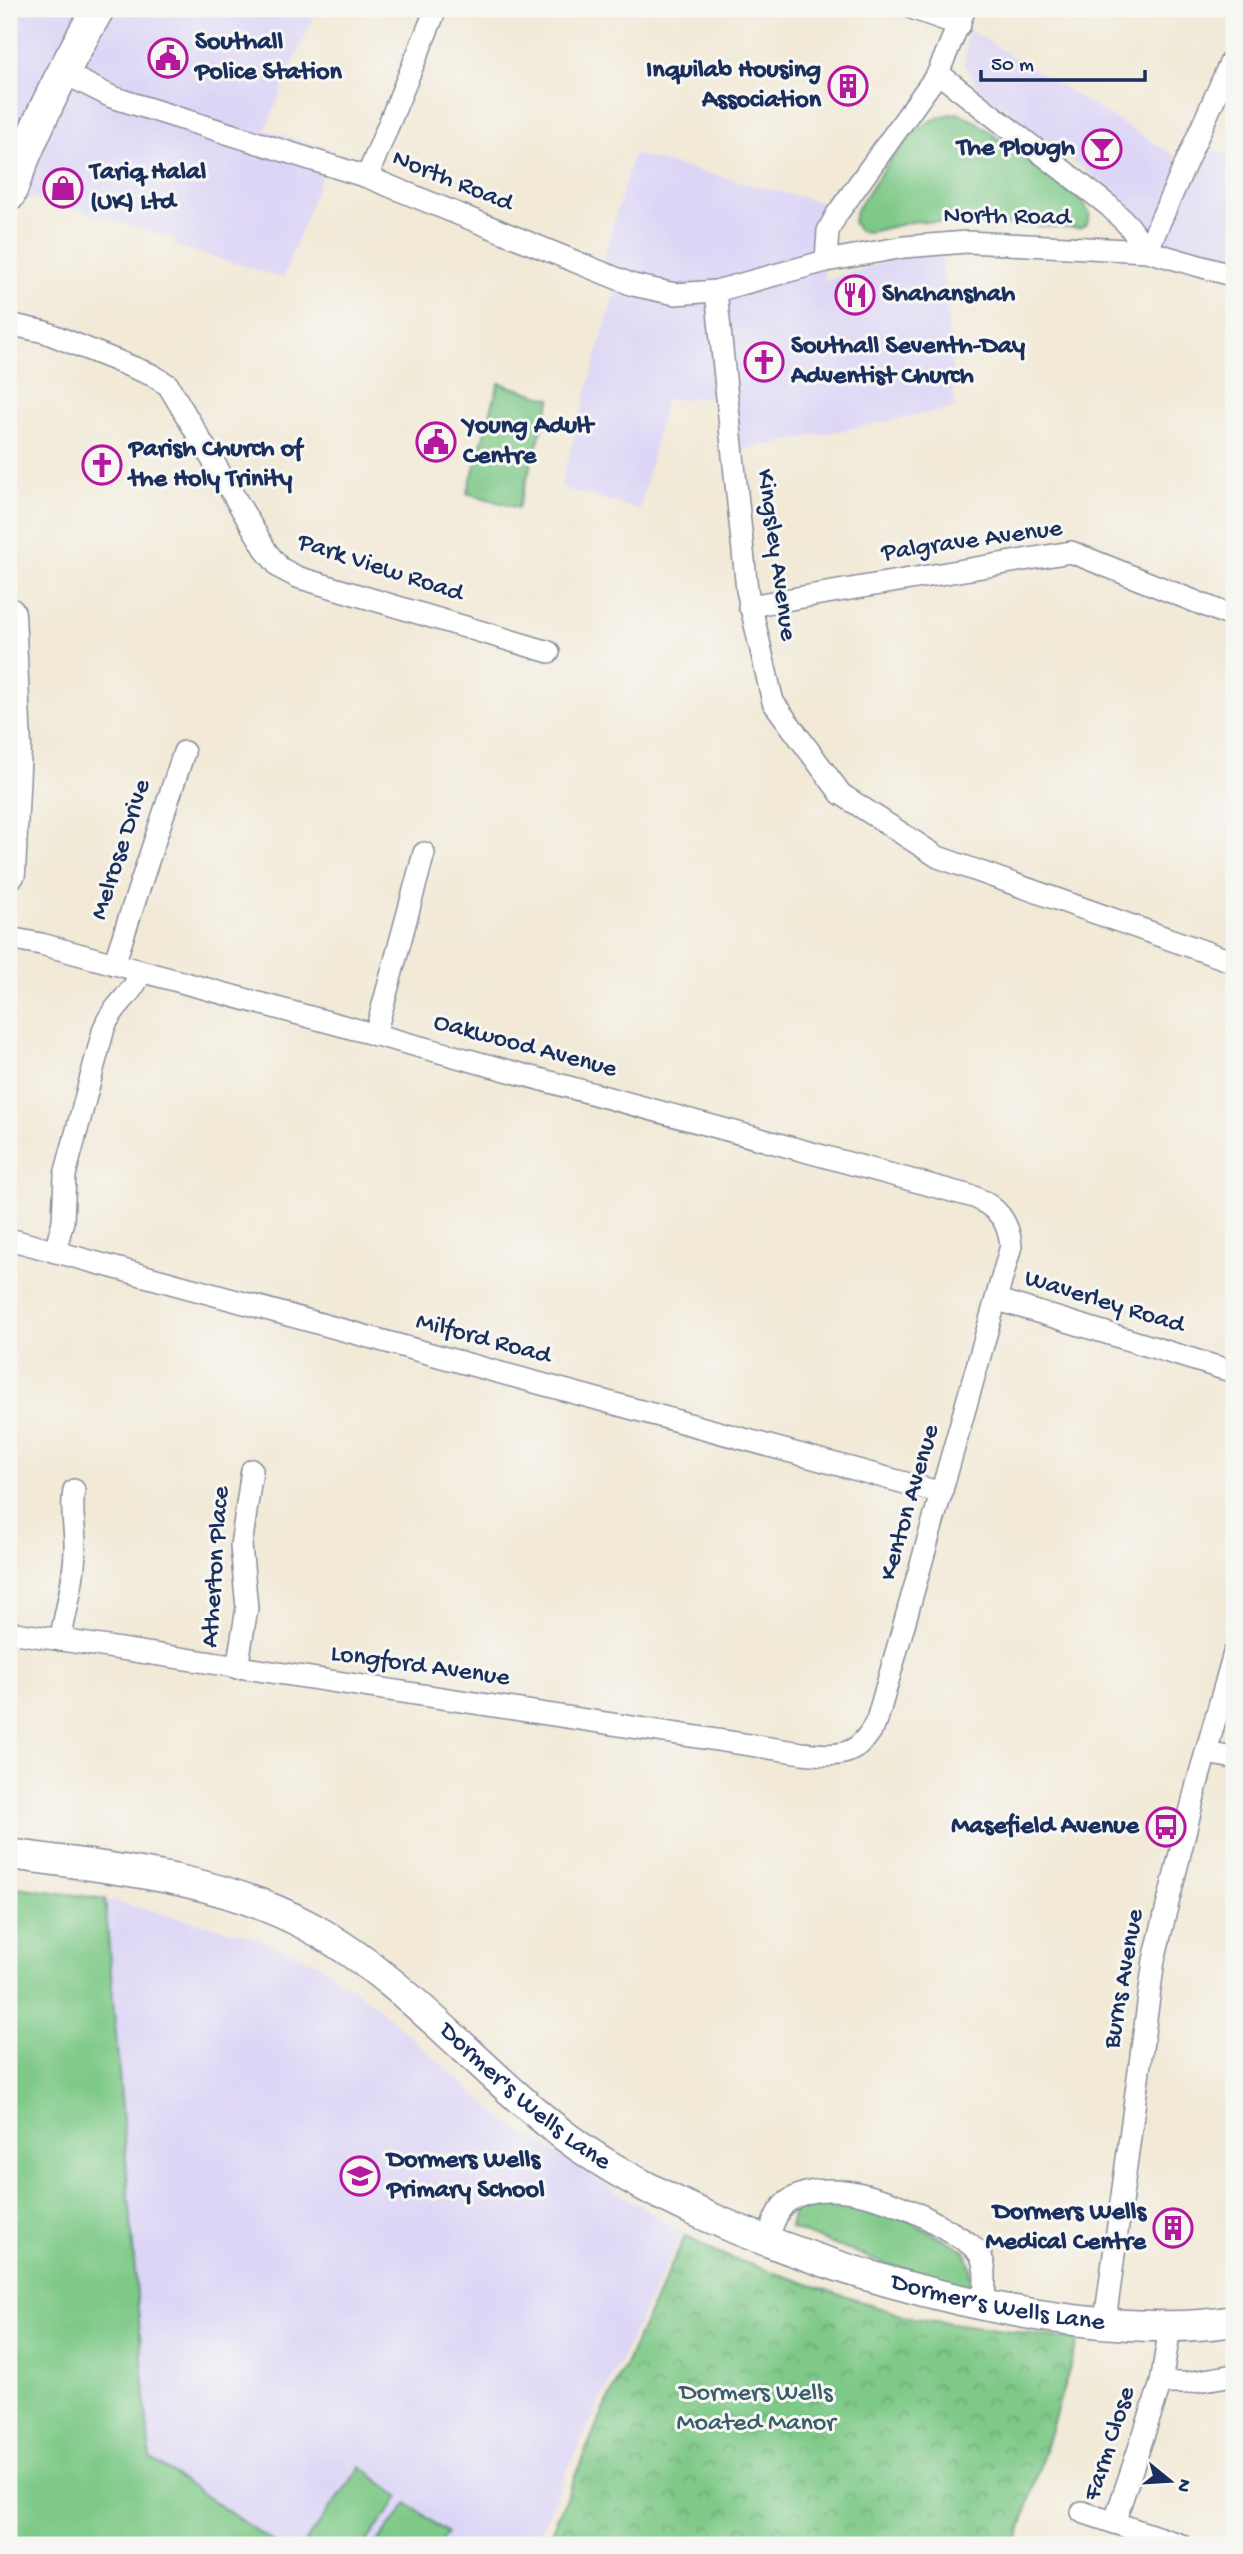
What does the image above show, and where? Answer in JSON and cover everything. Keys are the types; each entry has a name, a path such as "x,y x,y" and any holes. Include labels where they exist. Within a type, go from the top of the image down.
{"main road":[{"path":"9,195 30,138 97,9"},
{"path":"9,614 12,786 9,873"}],"street":[{"path":"367,177 436,9"},
{"path":"826,261 828,231 837,214 938,73 962,17 914,9"},
{"path":"1147,251 1234,54"},
{"name":"North Road","path":"62,72 112,97 367,177 633,285 675,293 716,291 826,261 904,247 957,242 1147,251 1234,276"},
{"name":"North Road","path":"938,73 1109,206 1129,226 1147,251"},
{"name":"Kingsley Avenue","path":"716,291 749,606 773,702 841,794 938,856 1234,962"},
{"name":"Park View Road","path":"9,324 45,332 152,375 167,385 267,552 280,568 297,577 549,652"},
{"name":"Palgrave Avenue","path":"749,606 1071,552 1234,617"},
{"name":"Melrose Drive","path":"114,964 184,752"},
{"path":"375,1035 425,853"},
{"name":"Oakwood Avenue","path":"9,939 41,944 974,1196 995,1208 1010,1234"},
{"path":"54,1252 63,1222 65,1175 104,1028 112,1014 135,989 141,972"},
{"name":"Kenton Avenue","path":"824,1755 849,1752 859,1747 877,1720 998,1300 1009,1259 1010,1234"},
{"name":"Milford Road","path":"9,1239 942,1493"},
{"name":"Waverley Road","path":"998,1300 1234,1372"},
{"name":"Atherton Place","path":"237,1668 247,1608 241,1546 252,1470"},
{"path":"60,1640 74,1564 75,1532 71,1512 74,1490"},
{"name":"Longford Avenue","path":"9,1632 824,1755"},
{"name":"Burns Avenue","path":"1105,2321 1154,1960 1234,1653"},
{"path":"1206,1753 1234,1758"},
{"name":"Dormer's Wells Lane","path":"9,1854 180,1882 253,1901 309,1926 375,1971 535,2113 596,2158 661,2194 767,2240"},
{"path":"767,2240 783,2205 807,2194 856,2193 891,2201 925,2216 976,2250 983,2263 984,2303"},
{"name":"Dormer’s Wells Lane","path":"767,2240 894,2282 1023,2312 1170,2327 1234,2321"},
{"name":"Farm Close","path":"1114,2523 1161,2383 1170,2327"},
{"name":"Farm Close","path":"1161,2383 1186,2383 1234,2375"},
{"name":"Farm Close","path":"1082,2512 1181,2545"}],"shaded area":[{"path":"9,9 317,9 265,130 331,150 283,278 174,245 176,239 49,201 9,197"},
{"path":"968,29 1185,162 1195,144 1234,156 1234,275 1156,248 1139,214 1115,192 977,87 964,63"},
{"path":"633,154 823,203 824,281 941,245 955,408 736,451 729,395 665,400 640,510 560,487 617,284 599,275"},
{"name":"Dormers Wells Primary School","path":"105,1899 248,1935 314,1961 374,2004 504,2120 682,2233 566,2473 535,2545 277,2545 150,2458"}],"green space":[{"path":"957,113 978,123 1083,203 1090,214 1087,224 1080,228 917,221 869,232 859,231 853,222 856,210 898,150 924,125"},
{"path":"499,383 551,399 518,508 467,493"},
{"path":"9,1886 105,1899 150,2458 277,2545 9,2545"},
{"path":"806,2204 875,2207 892,2212 965,2250 971,2268 969,2287 885,2264 790,2228 793,2213"},
{"name":"Dormers Wells Moated Manor","path":"685,2236 719,2254 907,2317 1078,2340 1016,2545 546,2545 592,2436"},
{"path":"361,2467 400,2497 364,2545 303,2545"},
{"path":"408,2503 447,2533 438,2545 376,2545"}],"place":[{"name":"Southall Police Station","path":"168,58"},
{"name":"Inquilab Housing Association","path":"848,86"},
{"name":"The Plough","path":"1102,149"},
{"name":"Tariq Halal (UK) Ltd","path":"63,188"},
{"name":"Shahanshah","path":"855,295"},
{"name":"Southall Seventh-Day Adventist Church","path":"764,362"},
{"name":"Young Adult Centre","path":"436,442"},
{"name":"Parish Church of the Holy Trinity","path":"102,465"},
{"name":"Masefield Avenue","path":"1166,1827"},
{"name":"Dormers Wells Primary School","path":"360,2176"},
{"name":"Dormers Wells Medical Centre","path":"1173,2228"}]}
